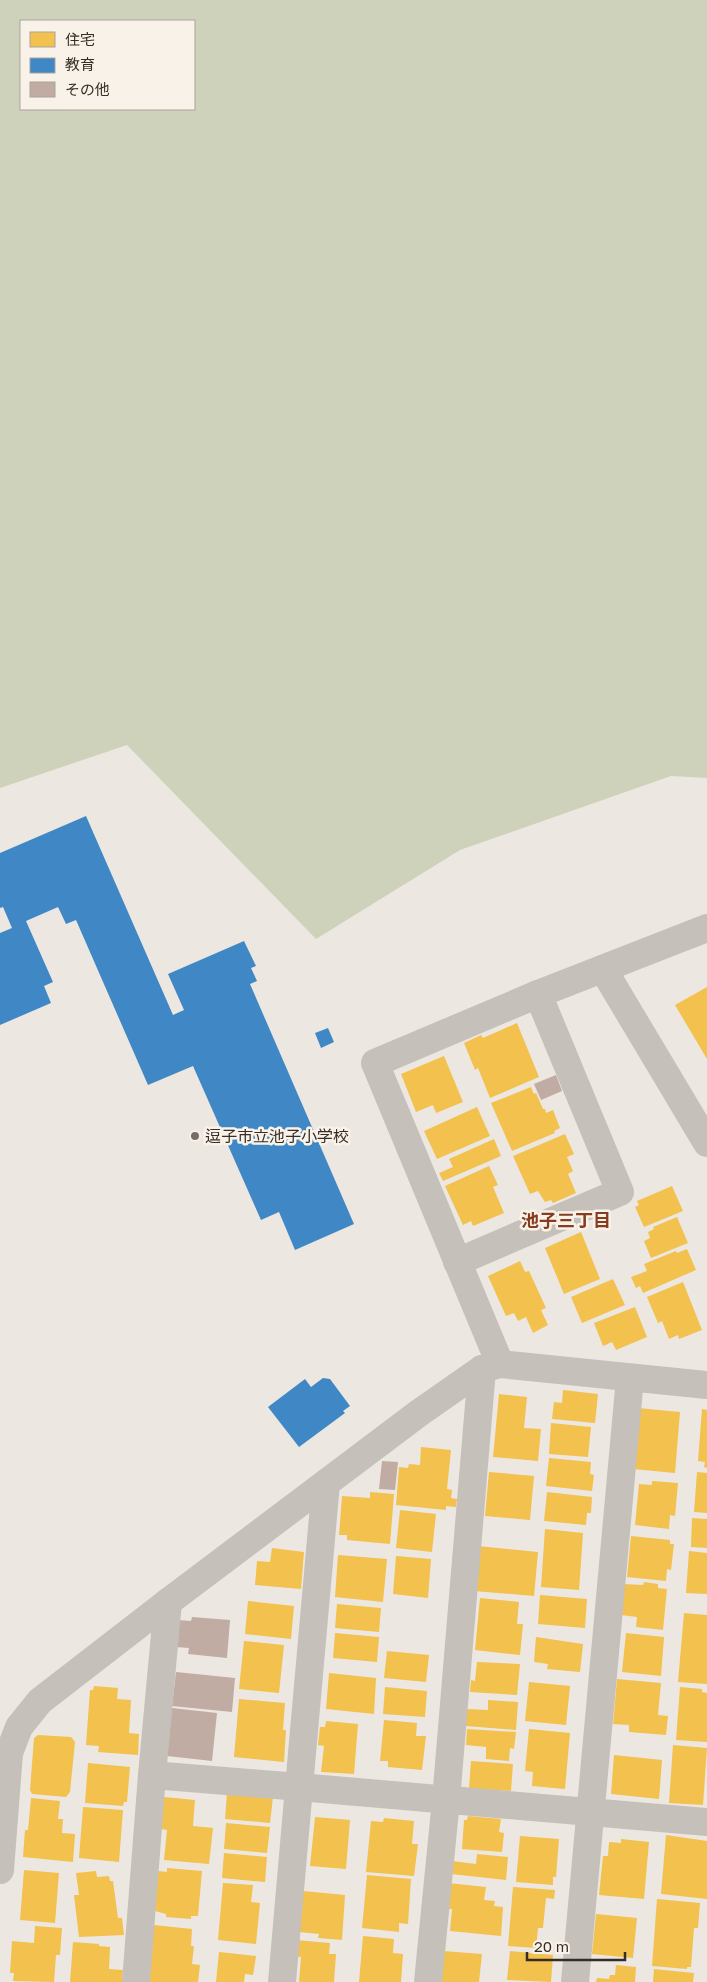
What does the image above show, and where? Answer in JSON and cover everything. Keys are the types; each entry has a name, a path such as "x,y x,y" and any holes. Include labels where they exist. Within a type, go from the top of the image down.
{"street":[{"path":"428,1982 491,1367 457,1262 375,1063 538,994 707,928"},
{"path":"603,968 707,1142"},
{"path":"457,1262 620,1192 538,994"},
{"path":"0,1870 9,1753 19,1727 40,1701 419,1413 491,1367 707,1385"},
{"path":"575,1982 630,1378"},
{"path":"282,1982 326,1484"},
{"path":"136,1982 168,1602"},
{"path":"152,1775 707,1822"}],"green space":[{"path":"0,0 707,0 707,778 671,776 460,850 316,939 127,745 0,788"}],"building: 住宅":[{"path":"707,987 707,1059 675,1005"},
{"path":"517,1023 539,1077 490,1098 478,1068 475,1070 464,1043 481,1035 483,1038"},
{"path":"444,1056 463,1102 436,1113 433,1105 416,1112 401,1074"},
{"path":"531,1087 546,1113 553,1110 560,1128 554,1131 555,1133 512,1151 491,1103"},
{"path":"477,1107 490,1136 437,1159 424,1131"},
{"path":"565,1134 574,1154 567,1157 573,1171 568,1174 576,1193 553,1203 551,1200 545,1202 538,1191 530,1194 513,1156"},
{"path":"494,1139 501,1156 443,1181 439,1173 453,1167 449,1159"},
{"path":"489,1166 498,1185 493,1187 504,1213 473,1226 471,1221 463,1225 445,1186"},
{"path":"672,1186 683,1211 644,1227 635,1207 639,1205 637,1201"},
{"path":"677,1217 688,1243 651,1258 644,1241 650,1238 648,1232 654,1229 653,1227"},
{"path":"581,1232 600,1279 564,1294 545,1248"},
{"path":"687,1249 696,1270 643,1293 640,1286 636,1288 631,1277 647,1271 644,1264 676,1251 677,1253"},
{"path":"520,1261 525,1272 529,1271 546,1308 541,1310 548,1325 533,1333 526,1317 518,1321 514,1313 506,1316 488,1276"},
{"path":"613,1279 625,1305 582,1323 571,1297"},
{"path":"683,1282 702,1330 679,1339 678,1335 669,1339 662,1321 658,1323 647,1297"},
{"path":"635,1307 647,1337 616,1350 612,1342 603,1346 594,1323"},
{"path":"563,1390 598,1394 595,1423 552,1419 554,1402 562,1403"},
{"path":"499,1394 527,1397 524,1428 541,1429 538,1461 493,1457"},
{"path":"638,1408 680,1412 675,1473 633,1469"},
{"path":"702,1409 707,1410 707,1468 704,1467 705,1462 698,1461"},
{"path":"551,1423 591,1427 588,1457 549,1454"},
{"path":"421,1447 451,1450 447,1489 452,1490 451,1498 457,1499 456,1507 446,1506 446,1510 396,1505 399,1467 408,1468 409,1464 420,1465"},
{"path":"549,1458 591,1462 590,1474 594,1475 592,1491 546,1486"},
{"path":"489,1472 534,1476 530,1520 485,1516"},
{"path":"697,1472 707,1473 707,1513 694,1512"},
{"path":"652,1481 678,1483 675,1516 670,1515 669,1529 635,1525 639,1484 652,1485"},
{"path":"370,1492 394,1494 390,1544 347,1540 347,1535 339,1535 342,1496 370,1498"},
{"path":"547,1492 592,1497 591,1513 587,1513 586,1525 544,1521"},
{"path":"400,1510 436,1514 432,1552 396,1548"},
{"path":"692,1518 707,1519 707,1548 691,1547"},
{"path":"545,1529 583,1533 579,1590 541,1587"},
{"path":"631,1536 670,1540 670,1544 674,1544 671,1570 667,1569 666,1581 627,1577"},
{"path":"478,1546 538,1552 534,1596 474,1591"},
{"path":"272,1548 304,1552 301,1589 255,1585 257,1561 270,1562"},
{"path":"689,1551 707,1553 707,1594 686,1593"},
{"path":"338,1555 387,1559 383,1602 335,1597"},
{"path":"396,1556 431,1559 428,1598 393,1594"},
{"path":"644,1582 658,1584 658,1588 667,1589 663,1630 636,1627 637,1617 621,1615 624,1584 643,1585"},
{"path":"540,1595 587,1599 585,1628 538,1624"},
{"path":"480,1598 519,1602 517,1624 523,1624 520,1655 475,1650"},
{"path":"248,1601 294,1606 291,1639 245,1634"},
{"path":"337,1604 381,1608 379,1632 335,1628"},
{"path":"684,1613 707,1615 707,1684 678,1682"},
{"path":"335,1633 379,1637 377,1662 333,1658"},
{"path":"626,1633 664,1637 661,1676 622,1672"},
{"path":"536,1637 583,1644 580,1672 547,1669 548,1664 534,1662"},
{"path":"244,1641 284,1645 279,1693 239,1689"},
{"path":"387,1651 429,1655 426,1682 384,1678"},
{"path":"477,1662 520,1664 517,1695 470,1692 471,1680 475,1681"},
{"path":"329,1673 376,1678 374,1714 326,1709"},
{"path":"617,1679 661,1683 658,1715 668,1716 666,1735 629,1732 629,1725 613,1724"},
{"path":"529,1682 570,1686 566,1725 525,1721"},
{"path":"94,1686 118,1688 117,1699 131,1700 129,1733 139,1734 138,1755 98,1752 99,1746 86,1745 90,1690 93,1690"},
{"path":"385,1687 427,1691 425,1717 383,1714"},
{"path":"680,1687 702,1689 702,1692 707,1693 707,1742 676,1740"},
{"path":"239,1699 285,1703 283,1730 286,1730 284,1762 234,1757"},
{"path":"488,1700 518,1702 516,1730 466,1726 467,1709 488,1710"},
{"path":"384,1720 417,1723 416,1736 426,1736 422,1770 388,1767 388,1761 380,1761"},
{"path":"326,1721 358,1724 354,1774 321,1772 324,1746 318,1745 320,1727 325,1727"},
{"path":"467,1729 516,1732 514,1749 510,1748 509,1761 486,1759 486,1747 466,1745"},
{"path":"529,1729 570,1733 565,1789 532,1786 533,1772 525,1771"},
{"path":"38,1735 71,1737 75,1742 70,1792 66,1797 32,1794 30,1790 34,1738"},
{"path":"673,1745 707,1748 703,1805 669,1803"},
{"path":"614,1755 662,1760 659,1799 611,1794"},
{"path":"471,1761 513,1764 511,1791 469,1788"},
{"path":"88,1763 130,1767 127,1802 124,1802 123,1806 85,1803"},
{"path":"227,1793 273,1797 270,1823 225,1819"},
{"path":"164,1797 195,1800 193,1826 213,1828 209,1864 164,1860 167,1830 161,1829"},
{"path":"31,1798 60,1801 58,1819 63,1819 62,1833 75,1834 73,1862 23,1857 25,1830 28,1830"},
{"path":"83,1807 123,1810 119,1862 79,1858"},
{"path":"468,1816 501,1819 499,1832 504,1833 502,1852 462,1849 464,1820 467,1820"},
{"path":"315,1817 350,1820 346,1869 310,1866"},
{"path":"384,1818 414,1821 412,1844 418,1844 414,1876 366,1872 371,1821 383,1822"},
{"path":"226,1823 270,1827 267,1853 224,1849"},
{"path":"666,1835 707,1841 707,1899 661,1894"},
{"path":"520,1836 559,1839 556,1877 553,1877 553,1885 516,1882"},
{"path":"621,1839 649,1842 644,1899 599,1895 603,1856 608,1856 609,1842 621,1843"},
{"path":"224,1853 267,1857 265,1882 222,1878"},
{"path":"477,1854 508,1857 506,1880 451,1874 452,1861 476,1864"},
{"path":"167,1868 202,1871 198,1916 191,1916 191,1919 166,1917 166,1914 155,1911 158,1871 167,1872"},
{"path":"24,1870 59,1873 55,1923 20,1920"},
{"path":"96,1871 97,1877 109,1876 110,1881 113,1881 118,1918 122,1918 124,1935 79,1937 74,1895 79,1895 76,1873"},
{"path":"367,1875 411,1879 408,1924 399,1923 399,1932 362,1928"},
{"path":"223,1883 253,1885 251,1902 260,1903 256,1944 218,1940"},
{"path":"448,1883 486,1887 484,1900 495,1901 494,1906 503,1907 501,1936 450,1931 452,1909 445,1909"},
{"path":"513,1887 555,1890 554,1899 546,1898 543,1928 538,1928 536,1948 508,1946"},
{"path":"303,1891 345,1895 342,1940 318,1938 319,1934 299,1932"},
{"path":"657,1899 700,1903 698,1928 694,1928 691,1967 687,1967 687,1969 652,1966"},
{"path":"596,1914 637,1918 633,1958 592,1954"},
{"path":"154,1925 192,1929 191,1946 194,1946 192,1964 200,1965 198,1982 149,1982"},
{"path":"35,1926 62,1928 60,1955 56,1955 54,1982 13,1981 14,1973 10,1973 12,1941 34,1943"},
{"path":"363,1936 394,1939 393,1953 403,1954 401,1982 359,1982"},
{"path":"296,1940 330,1943 329,1954 336,1954 334,1982 299,1982 301,1957 295,1956"},
{"path":"73,1942 110,1947 109,1969 123,1970 122,1982 70,1982"},
{"path":"443,1951 482,1954 479,1982 440,1982"},
{"path":"510,1951 553,1955 551,1982 507,1980"},
{"path":"219,1952 256,1956 253,1975 245,1974 244,1982 216,1982"},
{"path":"616,1965 636,1967 635,1982 596,1982 597,1978 609,1979 610,1975 615,1975"},
{"path":"654,1969 694,1973 693,1982 653,1982"}],"building: 教育":[{"path":"86,816 173,1015 184,1010 168,974 244,941 256,966 251,968 257,981 250,984 354,1224 295,1250 279,1212 261,1220 193,1066 148,1085 76,920 66,924 58,907 26,921 53,982 44,986 51,1003 0,1025 0,933 12,928 3,907 0,908 0,853"},
{"path":"328,1028 334,1042 321,1048 315,1033"},
{"path":"323,1378 330,1379 350,1406 343,1411 345,1413 299,1447 268,1407 305,1379 311,1387"}],"building: その他":[{"path":"556,1075 562,1091 541,1100 534,1084"},
{"path":"382,1461 398,1462 395,1490 379,1489"},
{"path":"192,1617 230,1620 227,1658 188,1654 189,1648 176,1647 178,1620 191,1621"},
{"path":"176,1672 235,1678 232,1712 172,1706"},
{"path":"172,1708 217,1713 212,1761 167,1756"}],"place":[{"name":"逗子市立池子小学校","path":"195,1136"}],"district":[{"name":"池子三丁目","path":"566,1221"}]}
